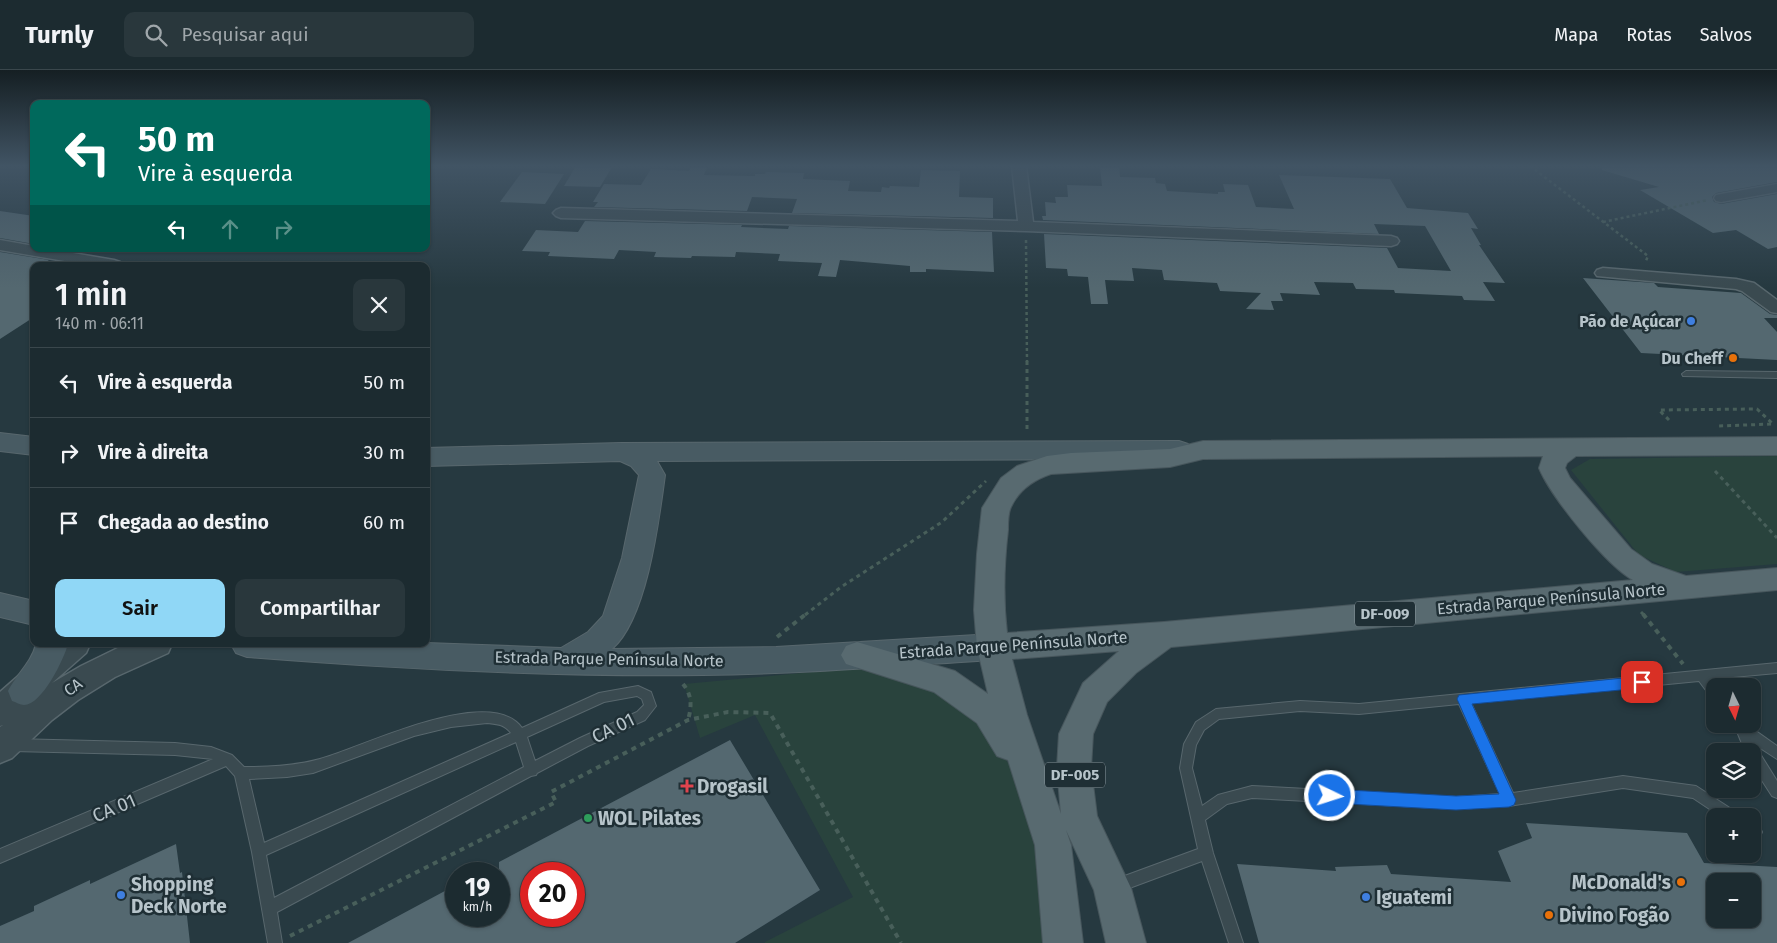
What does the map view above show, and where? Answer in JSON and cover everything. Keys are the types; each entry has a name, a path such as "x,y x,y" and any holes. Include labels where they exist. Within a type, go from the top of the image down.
{"main road":[{"path":"0,442 30,446"},
{"path":"430,457 621,452 1777,446"},
{"path":"1569,448 1555,458 1552,468 1558,482 1621,557 1642,572 1685,586"},
{"path":"993,646 989,610 991,554 996,508 1011,485 1026,473 1047,465 1070,462 1170,458 1202,450"},
{"path":"566,660 598,642 609,632 618,617 641,537 652,475 648,465 642,459 621,452"},
{"name":"Estrada Parque Península Norte","path":"286,647 377,654 665,662 857,656 1164,635 1777,579"},
{"name":"DF-005","path":"1126,943 1112,888 1079,818 1074,768 1076,734 1095,693 1125,664 1164,635"},
{"name":"DF-005","path":"993,646 1010,715 1053,845 1063,943"},
{"path":"24,691 49,656 51,647"},
{"path":"857,656 944,681 970,698 989,713 1034,785"}],"street":[{"path":"1024,207 1026,226"},
{"path":"561,213 1026,226 1392,242"},
{"path":"0,245 30,250"},
{"path":"40,252 97,262"},
{"path":"1603,274 1736,284 1748,287 1776,307"},
{"name":"CA","path":"0,712 72,647"},
{"name":"CA","path":"2,746 56,699 89,676 112,663 149,647"}],"lane":[{"path":"1686,374 1777,375"},
{"path":"1236,943 1206,853 1186,768 1190,744 1200,726 1216,714 1300,706 1359,709 1777,668"},
{"path":"1702,676 1706,681"},
{"name":"CA 01","path":"259,852 603,697 638,691 647,696 650,706 640,716 584,742 269,908"},
{"path":"1463,699 1509,800"},
{"path":"241,774 266,773 315,766 389,739 442,724 465,720 499,718 510,722 520,735 532,771"},
{"path":"1749,733 1777,754"},
{"path":"2,746 175,749 211,753 228,759 241,774 259,852 269,908 280,941"},
{"path":"1761,753 1777,754"},
{"name":"CA 01","path":"0,856 228,759"},
{"path":"1761,766 1777,792"},
{"path":"1198,818 1225,797 1252,792 1456,803 1509,800 1623,782 1696,792 1719,808"},
{"path":"1112,888 1206,853"}],"path":[{"path":"1583,207 1648,256 1647,262 1603,274"},
{"path":"1603,222 1678,207"},
{"path":"1669,420 1659,410 1757,409 1773,424 1716,426"},
{"path":"1715,471 1777,538"},
{"path":"1625,592 1681,662 1702,676"},
{"path":"665,662 688,690 692,702 688,720"},
{"path":"280,941 556,802 551,792 688,720 728,712 770,713 901,943"}],"green space":[{"path":"1777,456 1777,564 1676,572 1639,555 1571,470 1590,459"},
{"path":"855,668 923,685 980,716 1020,783 1043,870 1045,943 765,943 853,897 755,715 700,738 684,684"}],"building":[{"path":"594,207 749,207 747,211"},
{"path":"794,207 993,207 993,218 792,213"},
{"path":"1045,207 1256,207 1294,209 1293,207 1406,207 1468,213 1478,229 1471,228 1481,245 1479,245 1505,283 1483,282 1495,301 1464,300 1462,296 1395,293 1394,290 1356,289 1353,283 1314,282 1320,295 1280,293 1283,301 1271,301 1274,310 1246,309 1261,293 1220,291 1217,283 1164,280 1162,270 1132,268 1134,281 1105,280 1108,304 1091,304 1088,277 1068,276 1067,269 1046,268 1044,234 1387,248 1398,268 1451,271 1425,226 1374,224 1379,234 1043,220 1042,216 1046,216"},
{"path":"1668,207 1777,207 1777,247 1768,249 1736,230 1713,233"},
{"path":"0,211 30,215 30,243 0,238"},
{"path":"585,221 742,225 741,227 788,229 789,226 992,232 994,272 926,269 926,272 910,272 910,266 840,260 836,277 818,276 822,263 778,261 780,254 736,252 735,257 692,256 691,258 654,257 656,252 619,250 614,259 548,256 550,252 522,251 536,230 578,232"},
{"path":"0,252 49,260 46,262 30,262 30,320 0,339"},
{"name":"Pão de Açúcar","path":"1583,278 1654,283 1658,287 1741,293 1770,314 1777,315 1777,318 1764,318 1777,332 1777,360 1641,353"},
{"path":"730,740 820,890 735,943 348,943 445,891 445,927 510,927 510,862 499,862"},
{"name":"Iguatemi","path":"1526,823 1687,833 1704,863 1777,867 1777,943 1259,943 1237,864 1336,871 1335,867 1387,865 1391,874 1511,882 1498,851 1532,838"},
{"name":"Shopping Deck Norte","path":"176,844 180,873 182,872 190,943 0,943 0,926 34,911 34,906 90,880 90,884"}],"place":[{"name":"Pão de Açúcar","path":"1691,321"},
{"name":"Du Cheff","path":"1733,358"},
{"name":"Drogasil","path":"687,786"},
{"name":"WOL Pilates","path":"588,818"},
{"name":"McDonald's","path":"1681,882"},
{"name":"Shopping Deck Norte","path":"121,895"},
{"name":"Iguatemi","path":"1366,897"},
{"name":"Divino Fogão","path":"1549,915"}],"route":[{"path":"1330,796 1456,803 1509,800 1463,699 1642,682"}]}
